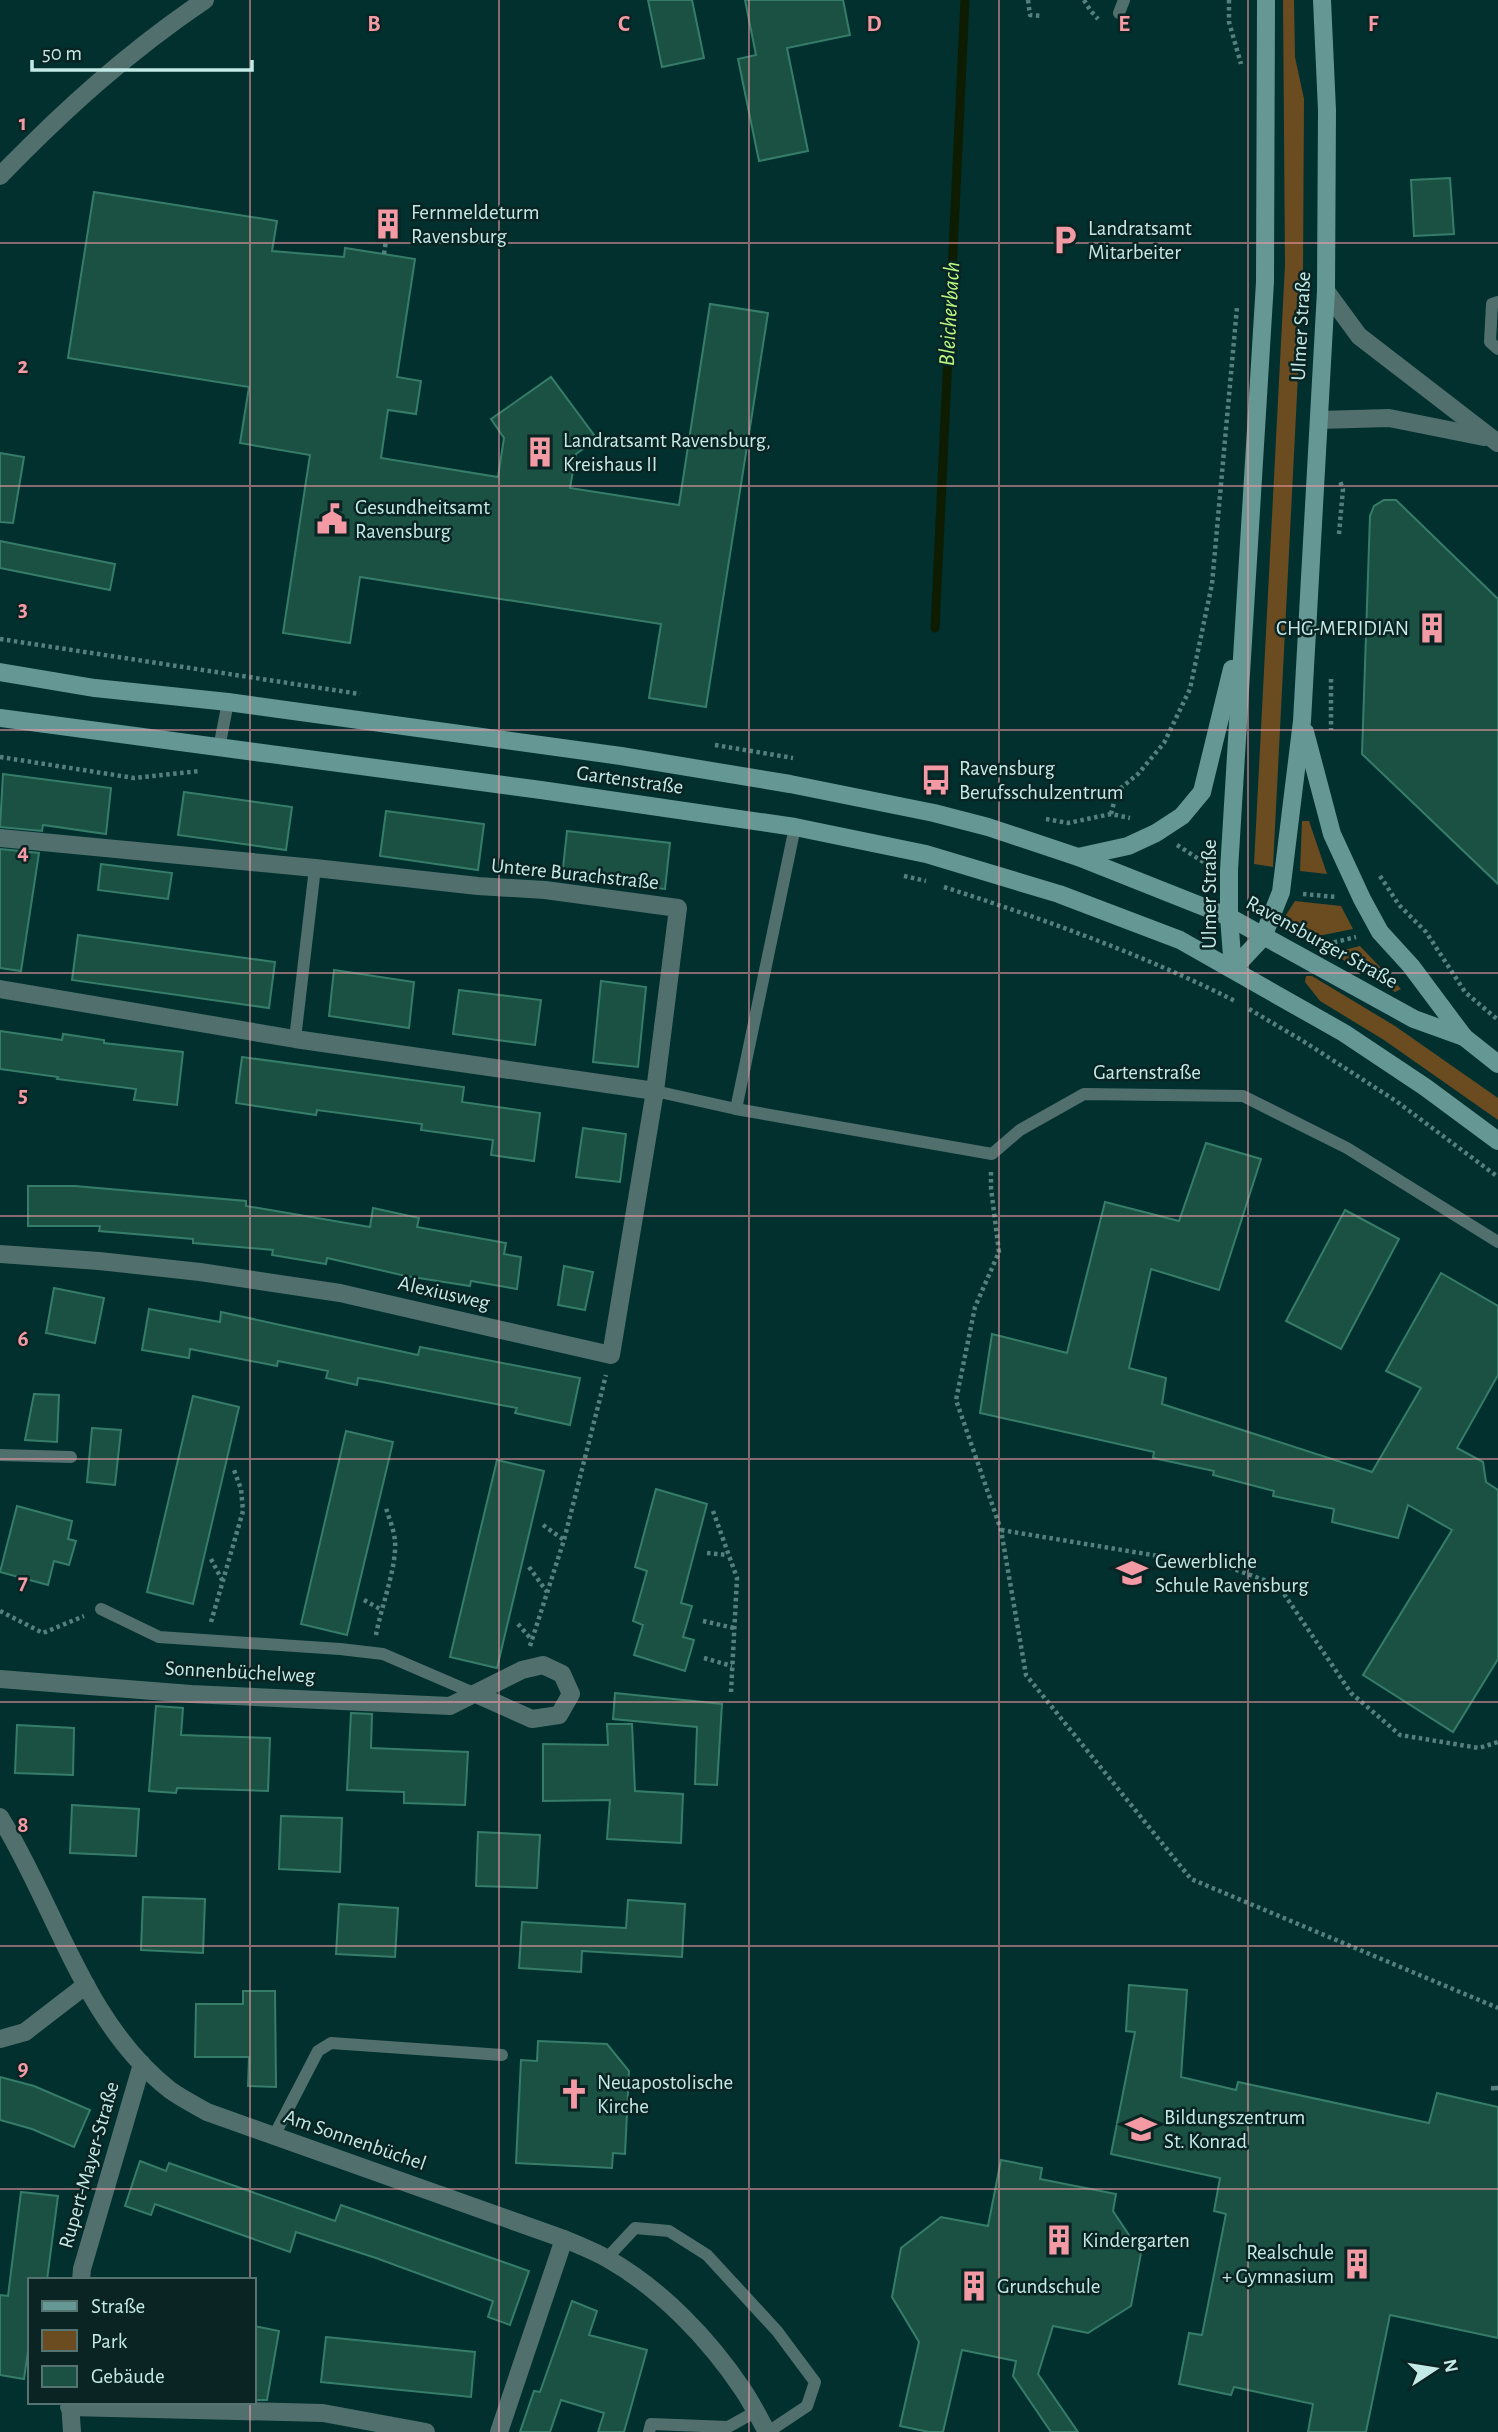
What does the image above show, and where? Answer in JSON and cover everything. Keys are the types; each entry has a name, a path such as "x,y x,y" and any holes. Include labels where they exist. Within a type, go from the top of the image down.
{"main road":[{"name":"Ulmer Straße","path":"1234,970 1229,917 1229,870 1265,282 1266,0"},
{"name":"Ulmer Straße","path":"1234,970 1263,937 1281,892 1302,721 1326,291 1327,110 1322,0"},
{"path":"1078,858 1128,846 1157,833 1182,816 1202,792 1243,625"},
{"name":"Gartenstraße","path":"0,672 95,688 228,702 621,756 790,784 934,813 988,827 1078,858"},
{"name":"Gartenstraße","path":"0,718 541,790 795,827 926,854 1059,894 1180,940 1234,970"},
{"path":"1302,721 1332,834 1362,900 1380,932 1411,966 1464,1037"},
{"name":"Ravensburger Straße","path":"1078,858 1229,917 1414,1018 1464,1037 1498,1064"},
{"path":"1234,970 1344,1032 1498,1141"}],"street":[{"path":"0,176 51,123 96,82 161,29 205,0"},
{"path":"1326,291 1359,336 1493,440"},
{"path":"1320,420 1389,418 1493,440"},
{"name":"Untere Burachstraße","path":"0,838 478,886 545,890 678,908 655,1091"},
{"path":"0,989 295,1039 655,1091 611,1354"},
{"name":"Alexiusweg","path":"0,1254 200,1272 340,1293 611,1354"},
{"name":"Sonnenbüchelweg","path":"0,1679 191,1694 450,1706 522,1670 543,1665 562,1674 571,1694 559,1715 532,1719 476,1694"},
{"name":"Am Sonnenbüchel","path":"0,1817 86,1985 111,2026 142,2064 171,2090 207,2112 564,2239 607,2258 635,2276 684,2318 744,2390 767,2432"},
{"path":"0,2039 25,2032 86,1985"},
{"name":"Rupert-Mayer-Straße","path":"81,2278 142,2064"},
{"path":"499,2432 564,2239"},
{"path":"72,2432 69,2405 323,2413 426,2432"},
{"path":"323,2413 323,2432"}],"lane":[{"path":"1119,13 1124,0"},
{"path":"1498,302 1492,304 1490,342 1498,349"},
{"path":"219,748 228,702"},
{"path":"736,1109 795,827"},
{"path":"295,1039 314,868"},
{"path":"655,1091 736,1109 992,1154"},
{"name":"Gartenstraße","path":"992,1154 1020,1130 1084,1094 1243,1096 1347,1148 1498,1242"},
{"path":"0,1455 71,1457"},
{"name":"Sonnenbüchelweg","path":"100,1609 159,1637 383,1654 476,1694"},
{"path":"274,2136 318,2051 331,2043 502,2055"},
{"path":"607,2258 635,2228 669,2231 707,2255 760,2312 815,2382 807,2406 767,2432"},
{"path":"649,2432 651,2424 728,2427 755,2412"}],"path":[{"path":"1027,0 1030,15 1042,16"},
{"path":"1229,0 1229,23 1243,72"},
{"path":"384,254 387,233"},
{"path":"1111,814 1117,791 1138,774 1164,743 1190,689 1212,584 1238,304"},
{"path":"1338,543 1343,489 1339,477"},
{"path":"1331,674 1332,738"},
{"path":"1376,870 1399,905 1426,932 1465,992 1498,1020"},
{"path":"992,1154 991,1188 999,1252 975,1307 956,1399 1001,1530 1026,1675 1191,1879 1498,2008"},
{"path":"522,1670 564,1540 611,1354"},
{"path":"206,1640 243,1511 241,1489 234,1470"},
{"path":"373,1653 380,1609 392,1573 395,1541 386,1508"},
{"path":"713,1511 737,1578 731,1692"},
{"path":"543,1525 564,1540"},
{"path":"1001,1530 1231,1569 1278,1585 1351,1693 1400,1735 1479,1748 1498,1742"},
{"path":"707,1553 728,1555"},
{"path":"211,1559 222,1581"},
{"path":"528,1567 548,1593"},
{"path":"364,1600 380,1609"},
{"path":"0,1611 43,1633 100,1609"},
{"path":"703,1621 734,1628"},
{"path":"518,1624 532,1640"},
{"path":"704,1658 732,1666"}],"green space":[{"path":"1283,0 1294,0 1295,57 1304,99 1303,277 1273,867 1254,864 1285,265"},
{"path":"1302,821 1309,821 1327,874 1300,871"},
{"path":"1295,901 1341,906 1353,929 1318,936 1284,918"},
{"path":"1360,946 1401,989 1395,992 1332,953"},
{"path":"1306,976 1312,976 1395,1026 1498,1098 1498,1120 1384,1040 1320,1001 1305,982"}],"building":[{"path":"648,0 692,0 704,58 662,67"},
{"path":"745,0 843,0 850,35 787,48 808,151 759,161 738,59 756,55"},
{"path":"1450,178 1454,234 1414,236 1411,180"},
{"name":"Landratsamt Ravensburg, Kreishaus II","path":"94,192 277,221 272,251 344,257 345,248 415,259 397,377 421,381 416,414 388,410 381,458 498,477 504,438 491,419 551,377 597,439 576,454 570,488 679,505 710,304 768,313 706,707 649,698 661,624 360,577 350,643 283,633 310,455 240,443 249,387 68,358"},
{"path":"0,453 24,457 13,523 0,522"},
{"name":"CHG-MERIDIAN","path":"1384,500 1396,500 1498,599 1498,884 1362,754 1370,516 1374,506"},
{"path":"0,541 115,564 110,590 0,568"},
{"path":"3,774 111,788 106,834 43,825 42,831 0,827"},
{"path":"184,792 292,807 286,850 178,835"},
{"path":"386,811 484,824 478,870 380,856"},
{"path":"567,831 670,843 665,889 562,877"},
{"path":"0,849 39,853 21,971 0,968"},
{"path":"101,864 172,873 168,899 98,890"},
{"path":"78,935 275,962 269,1008 72,980"},
{"path":"334,970 414,982 409,1028 329,1016"},
{"path":"601,981 646,987 638,1067 593,1062"},
{"path":"459,990 541,1000 535,1045 453,1034"},
{"path":"0,1031 62,1040 63,1034 104,1040 104,1043 183,1052 177,1105 134,1100 136,1089 0,1069"},
{"path":"242,1057 464,1087 462,1102 540,1113 534,1161 491,1155 493,1140 421,1130 422,1124 317,1110 316,1115 236,1103"},
{"path":"583,1128 626,1134 620,1182 576,1177"},
{"path":"1206,1143 1261,1159 1219,1290 1151,1269 1129,1368 1166,1378 1162,1404 1372,1472 1421,1388 1386,1371 1441,1273 1498,1306 1498,1375 1457,1448 1483,1462 1486,1482 1498,1490 1498,1659 1453,1732 1363,1675 1452,1530 1408,1505 1398,1538 1332,1522 1334,1509 1273,1496 1274,1491 1213,1475 1214,1471 1153,1458 1154,1452 980,1413 992,1334 1067,1353 1105,1202 1179,1221"},
{"path":"28,1186 75,1186 246,1201 246,1206 370,1227 373,1208 419,1218 417,1227 506,1243 504,1254 521,1257 517,1289 471,1281 470,1286 406,1276 327,1258 326,1264 272,1255 273,1250 193,1243 193,1239 99,1231 100,1226 28,1226"},
{"path":"1345,1210 1399,1239 1341,1349 1286,1321"},
{"path":"564,1266 593,1272 585,1310 558,1305"},
{"path":"54,1288 104,1298 95,1343 46,1333"},
{"path":"149,1309 220,1322 221,1312 418,1355 420,1347 580,1378 570,1425 515,1413 517,1408 377,1381 358,1378 357,1385 326,1378 328,1371 278,1361 277,1366 190,1349 189,1358 142,1350"},
{"path":"34,1394 59,1395 57,1442 25,1440"},
{"path":"193,1396 239,1407 193,1604 147,1592"},
{"path":"92,1428 121,1430 115,1485 87,1482"},
{"path":"346,1431 393,1442 347,1635 301,1624"},
{"path":"497,1460 544,1471 497,1668 450,1657"},
{"path":"656,1489 707,1504 681,1603 692,1606 683,1637 694,1640 685,1671 634,1655 643,1625 633,1621 647,1571 635,1567"},
{"path":"17,1506 72,1521 68,1539 76,1541 69,1565 54,1561 48,1585 0,1572"},
{"path":"615,1693 722,1704 717,1785 695,1784 697,1727 613,1719"},
{"path":"156,1706 183,1708 181,1735 270,1738 268,1791 177,1788 176,1793 149,1791"},
{"path":"351,1713 372,1714 371,1748 468,1752 465,1805 404,1803 404,1792 347,1790"},
{"path":"607,1724 632,1724 635,1791 683,1794 681,1843 607,1839 610,1800 543,1801 543,1744 608,1745"},
{"path":"17,1725 74,1728 73,1775 15,1773"},
{"path":"72,1805 139,1809 136,1856 70,1853"},
{"path":"281,1816 342,1818 340,1872 279,1869"},
{"path":"478,1832 540,1835 537,1888 476,1886"},
{"path":"143,1897 205,1899 203,1953 141,1950"},
{"path":"628,1900 685,1904 682,1957 582,1951 581,1972 519,1968 522,1922 626,1928"},
{"path":"339,1904 398,1908 395,1957 336,1954"},
{"name":"Realschule + Gymnasium","path":"1129,1985 1187,1990 1181,2077 1236,2090 1238,2082 1429,2123 1437,2093 1498,2107 1498,2338 1390,2315 1366,2432 1308,2432 1313,2404 1234,2387 1231,2395 1179,2384 1189,2333 1202,2335 1226,2214 1214,2211 1220,2178 1111,2154 1135,2032 1126,2031"},
{"path":"243,1991 275,1991 276,2087 248,2086 249,2057 195,2057 196,2004 243,2004"},
{"name":"Neuapostolische Kirche","path":"538,2041 607,2044 629,2071 625,2154 613,2153 612,2168 516,2163 521,2060 537,2061"},
{"path":"0,2077 34,2086 90,2110 74,2147 32,2129 0,2120"},
{"path":"1001,2160 1042,2168 1040,2179 1116,2194 1113,2211 1141,2253 1131,2306 1088,2333 1053,2326 1038,2374 1078,2432 1051,2432 1013,2376 1016,2361 962,2350 943,2432 900,2426 919,2342 892,2297 901,2248 941,2217 988,2226"},
{"path":"140,2161 166,2171 169,2163 335,2221 341,2205 529,2271 510,2325 488,2317 493,2301 296,2232 290,2252 155,2204 151,2215 125,2206"},
{"path":"21,2192 58,2196 47,2278 28,2278 28,2351 24,2379 0,2375 0,2295 8,2296"},
{"path":"572,2301 597,2311 589,2335 647,2350 624,2432 598,2432 604,2413 561,2400 550,2432 520,2432 534,2391 540,2392"},
{"path":"256,2326 279,2331 267,2400 256,2400"},
{"path":"326,2337 475,2352 471,2397 321,2382"}],"waterway":[{"name":"Bleicherbach","path":"935,628 965,0"}],"place":[{"name":"Fernmeldeturm Ravensburg","path":"388,224"},
{"name":"Landratsamt Mitarbeiter","path":"1065,240"},
{"name":"Landratsamt Ravensburg, Kreishaus II","path":"540,452"},
{"name":"Gesundheitsamt Ravensburg","path":"332,519"},
{"name":"CHG-MERIDIAN","path":"1432,628"},
{"name":"Ravensburg Berufsschulzentrum","path":"936,780"},
{"name":"Gewerbliche Schule Ravensburg","path":"1132,1573"},
{"name":"Neuapostolische Kirche","path":"574,2094"},
{"name":"Bildungszentrum St. Konrad","path":"1141,2129"},
{"name":"Kindergarten","path":"1059,2240"},
{"name":"Realschule + Gymnasium","path":"1357,2264"},
{"name":"Grundschule","path":"974,2286"}]}
